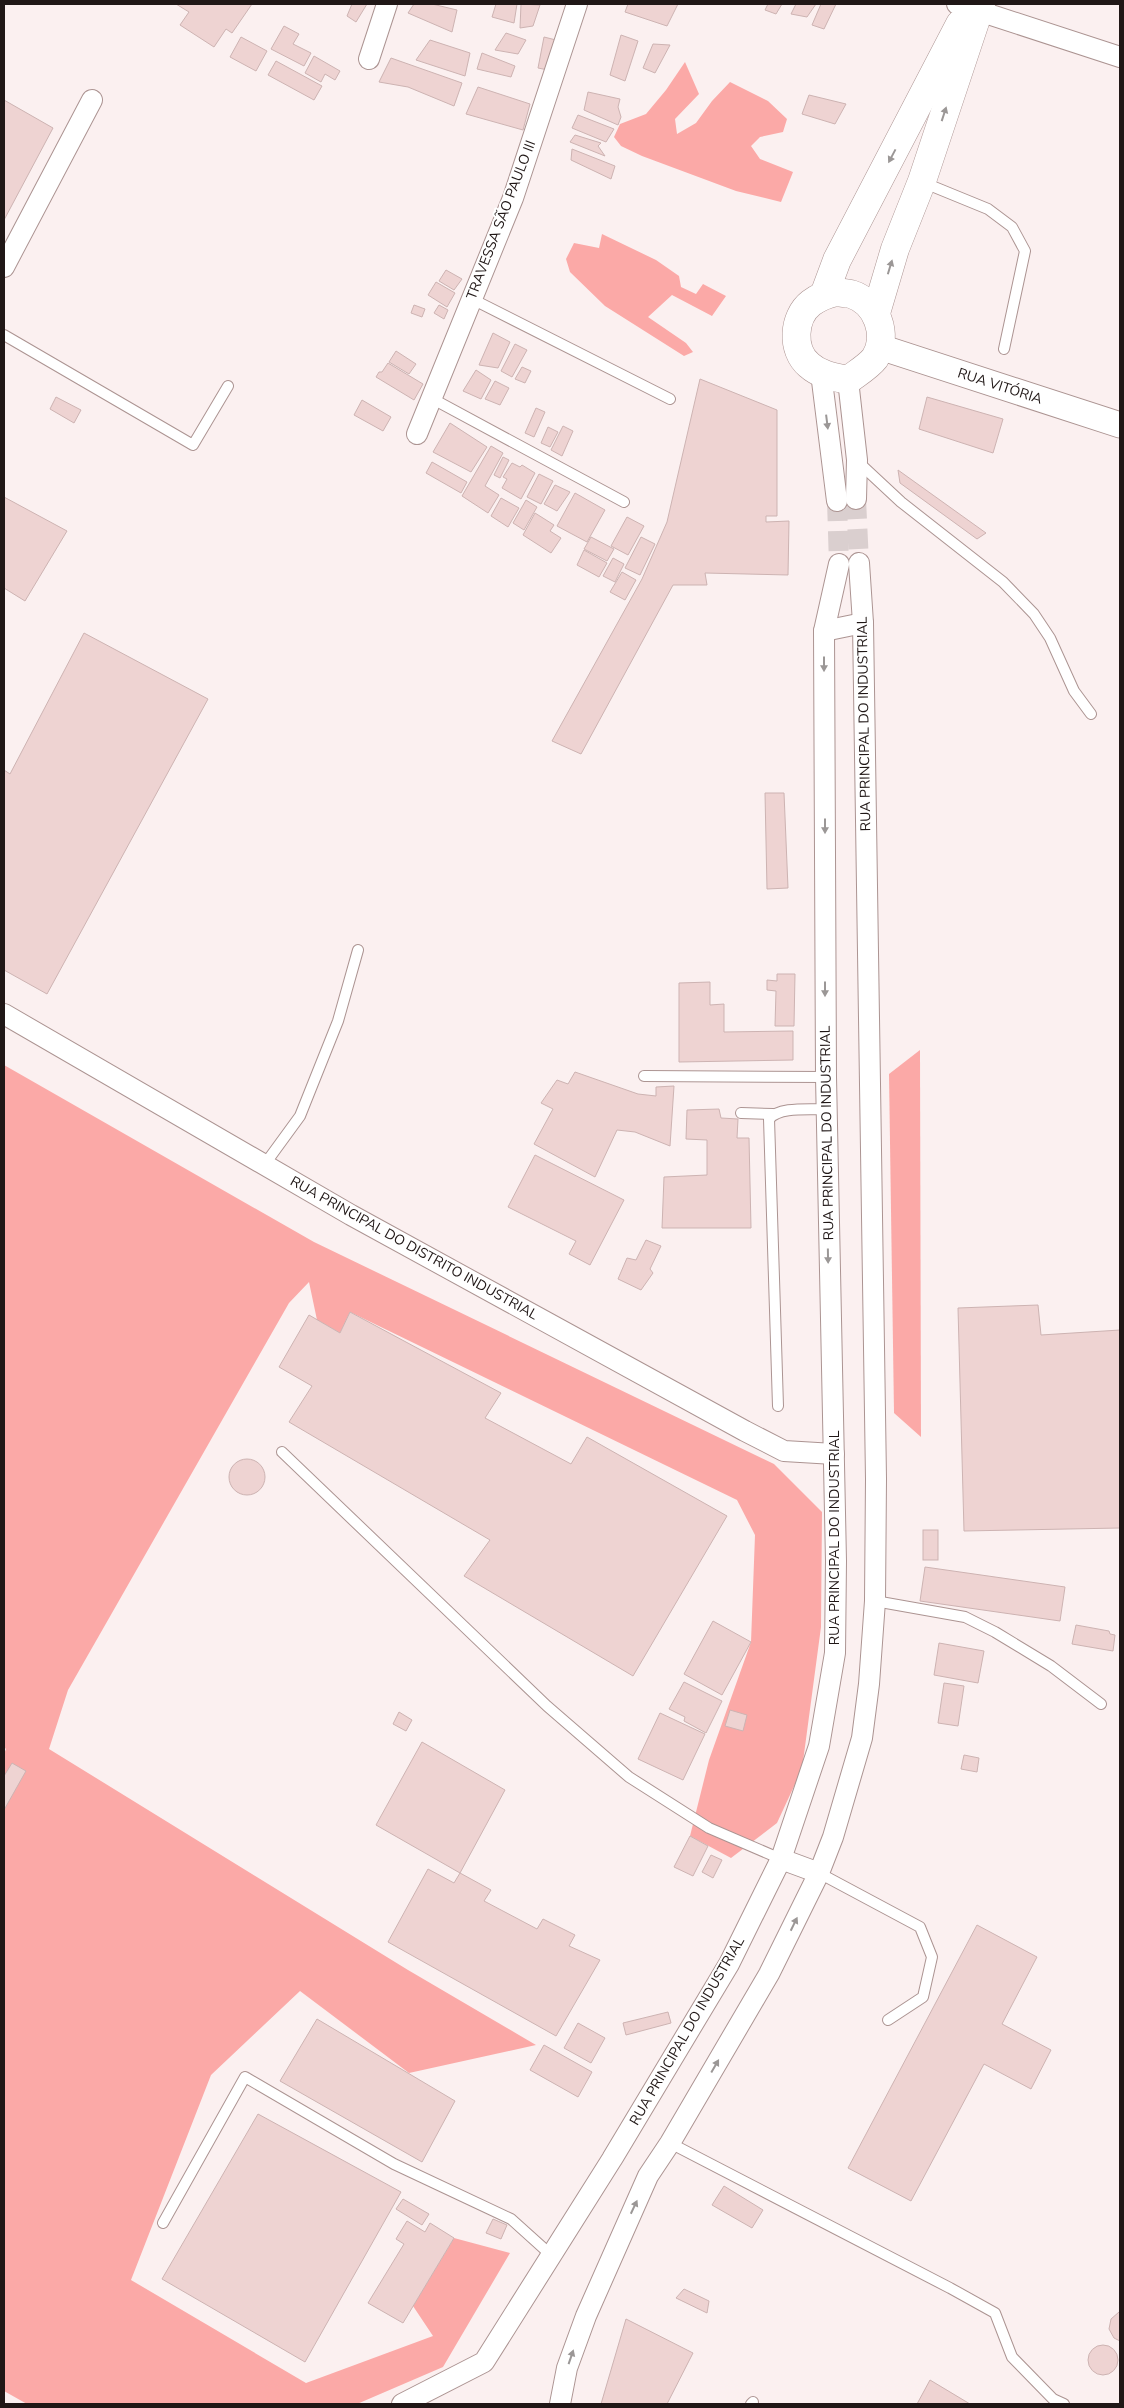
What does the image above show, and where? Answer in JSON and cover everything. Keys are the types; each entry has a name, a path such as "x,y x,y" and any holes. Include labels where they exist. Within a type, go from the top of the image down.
{"main road":[{"path":"876,313 895,249 922,182 971,6"},
{"path":"824,295 837,260 971,6"},
{"path":"836,292 852,294 865,302 876,313 881,330 880,347 868,366 848,380 821,373 807,364 799,350 796,333 800,317 810,304 824,295 836,292"}],"street":[{"path":"369,59 388,4"},
{"name":"TRAVESSA SÃO PAULO III","path":"417,434 513,198 577,4"},
{"path":"971,6 1120,57"},
{"path":"4,267 92,100"},
{"name":"RUA VITÓRIA","path":"880,347 1120,425"},
{"path":"821,373 847,500 857,460 848,380"},
{"name":"RUA PRINCIPAL DO INDUSTRIAL","path":"402,2404 484,2362 612,2159 729,1964 781,1859 819,1746 835,1653 834,1454 830,1358 826,1110 824,630 849,564 863,622 876,1479 875,1601 862,1738 833,1837 819,1873 769,1974 670,2143 648,2176 589,2308 568,2368 560,2404"},
{"path":"824,630 863,622"},
{"name":"RUA PRINCIPAL DO DISTRITO INDUSTRIAL","path":"4,1014 351,1215 784,1451 834,1454"},
{"path":"781,1859 819,1873"}],"lane":[{"path":"922,182 988,209 1012,227 1025,251 1004,349"},
{"path":"472,299 670,399"},
{"path":"4,335 194,445 228,386"},
{"path":"432,398 624,502"},
{"path":"857,460 902,502 1003,582 1034,614 1050,638 1074,691 1092,714"},
{"path":"265,1164 300,1116 338,1021 358,950"},
{"path":"644,1076 826,1077"},
{"path":"741,1113 773,1114 826,1110"},
{"path":"773,1114 769,1119 778,1406"},
{"path":"282,1452 547,1706 630,1777 709,1828 781,1859"},
{"path":"875,1601 965,1617 1051,1666 1100,1704"},
{"path":"819,1873 920,1927 932,1957 923,1997 888,2020"},
{"path":"163,2223 245,2078 394,2164 511,2219 551,2255"},
{"path":"670,2143 995,2313 1012,2357 1052,2398 1064,2404"}],"shaded area":[{"path":"685,62 699,94 675,119 677,134 696,123 712,101 730,82 768,101 787,119 783,132 760,137 751,146 760,159 793,172 781,202 736,191 642,156 621,146 614,137 620,124 646,114 666,90"},
{"path":"602,234 656,260 679,276 681,287 696,294 703,284 726,296 712,316 672,295 648,317 686,343 693,352 684,356 605,306 570,272 566,259 574,243 599,248"},
{"path":"920,1050 921,1437 894,1413 889,1074"},
{"path":"4,1065 314,1242 774,1464 822,1512 821,1627 802,1769 777,1823 731,1858 690,1836 709,1760 751,1642 755,1535 737,1500 350,1312 340,1333 317,1320 309,1282 289,1303 68,1690 49,1749 408,1970 536,2045 409,2073 300,1991 211,2075 131,2280 306,2383 433,2336 413,2306 454,2238 510,2253 443,2367 357,2404 27,2404 4,2391 4,1754 6,1749 4,1747"}],"building":[{"path":"176,4 252,4 232,33 226,29 214,47 180,25 189,12"},
{"path":"352,4 367,4 356,22 347,16"},
{"path":"414,4 432,4 457,10 452,32 408,13"},
{"path":"496,4 517,4 514,23 492,17"},
{"path":"521,4 540,5 533,26 520,28"},
{"path":"628,4 678,4 667,26 625,12"},
{"path":"768,4 782,4 776,14 765,10"},
{"path":"796,4 816,4 807,17 791,14"},
{"path":"821,4 836,4 824,29 812,25"},
{"path":"284,26 299,34 293,44 311,53 304,66 271,49"},
{"path":"506,33 526,40 518,54 495,50"},
{"path":"621,35 638,41 625,81 610,75"},
{"path":"241,37 267,51 256,71 230,57"},
{"path":"544,37 560,41 548,70 538,68"},
{"path":"430,40 470,53 465,76 416,60"},
{"path":"653,44 670,45 655,73 643,68"},
{"path":"482,53 515,66 511,77 477,69"},
{"path":"314,56 340,71 335,80 325,74 321,82 305,73"},
{"path":"391,58 462,83 454,106 408,87 379,82"},
{"path":"276,61 322,86 314,100 268,75"},
{"path":"478,87 530,104 523,130 466,114"},
{"path":"588,92 620,99 618,107 621,117 618,125 584,110"},
{"path":"809,95 846,104 835,124 802,114"},
{"path":"4,100 53,128 4,220"},
{"path":"578,115 614,129 606,142 572,128"},
{"path":"575,135 601,143 598,146 605,156 570,142"},
{"path":"572,149 615,166 611,179 571,160"},
{"path":"446,270 462,279 454,290 439,281"},
{"path":"436,282 455,293 447,307 428,295"},
{"path":"414,305 425,309 422,317 411,313"},
{"path":"439,305 448,310 444,319 434,313"},
{"path":"493,333 510,342 498,368 479,365"},
{"path":"515,344 527,350 512,377 501,371"},
{"path":"396,351 416,364 409,374 389,362"},
{"path":"388,363 423,384 414,400 376,377"},
{"path":"522,367 531,371 525,383 515,379"},
{"path":"476,370 491,380 481,399 463,391"},
{"path":"700,379 777,410 777,516 766,516 766,522 789,521 788,575 705,573 707,585 673,585 581,754 552,741 642,579 667,522"},
{"path":"495,381 509,388 500,405 485,399"},
{"path":"56,397 81,410 74,423 50,409"},
{"path":"927,397 1003,419 993,453 919,429"},
{"path":"362,400 391,417 383,431 354,415"},
{"path":"536,408 545,412 534,437 525,433"},
{"path":"450,423 487,447 471,472 433,452"},
{"path":"563,426 573,431 562,456 551,450"},
{"path":"548,427 558,432 550,447 541,443"},
{"path":"491,446 503,453 485,486 499,495 488,513 462,496"},
{"path":"503,457 509,460 500,478 494,475"},
{"path":"432,462 467,482 461,493 426,473"},
{"path":"512,463 520,467 522,465 535,473 521,499 502,488 507,479 503,477"},
{"path":"898,470 986,533 977,539 900,483"},
{"path":"539,474 553,481 541,504 527,497"},
{"path":"555,485 570,492 557,511 544,504"},
{"path":"575,493 605,510 587,542 557,526"},
{"path":"4,497 67,531 25,601 4,588"},
{"path":"501,498 519,508 508,527 491,516"},
{"path":"526,500 537,507 524,530 513,523"},
{"path":"535,513 554,525 550,531 561,538 551,553 523,535"},
{"path":"627,517 644,526 628,555 611,546"},
{"path":"591,537 614,549 607,561 584,549"},
{"path":"641,537 655,544 640,575 625,568"},
{"path":"584,550 607,563 599,577 577,565"},
{"path":"613,558 624,564 615,582 603,576"},
{"path":"622,572 636,580 625,600 610,592"},
{"path":"84,633 208,699 47,994 4,970 4,770 10,774"},
{"path":"765,793 784,793 788,888 767,889"},
{"path":"777,974 795,974 794,1026 775,1026 776,991 767,990 767,980 777,981"},
{"path":"710,982 710,1005 724,1004 724,1032 793,1031 793,1060 679,1062 679,983"},
{"path":"575,1072 638,1094 656,1096 656,1087 674,1086 670,1146 635,1132 617,1130 595,1177 534,1144 553,1109 541,1103 557,1080 568,1084"},
{"path":"719,1109 721,1118 738,1119 737,1138 749,1138 751,1228 662,1228 664,1177 707,1175 707,1140 686,1139 687,1110"},
{"path":"535,1155 624,1200 590,1265 569,1254 576,1241 508,1207"},
{"path":"646,1240 661,1246 650,1269 653,1273 641,1290 618,1279 627,1258 636,1260"},
{"path":"1038,1305 1041,1335 1120,1330 1120,1528 964,1531 958,1308"},
{"path":"350,1312 501,1393 485,1418 571,1464 587,1437 727,1516 633,1676 464,1576 490,1540 289,1422 312,1386 279,1367 309,1315 340,1333"},
{"path":"247,1459 254,1460 260,1464 264,1470 264,1484 260,1490 254,1494 247,1495 240,1494 234,1490 230,1484 229,1477 230,1470 234,1464 240,1460"},
{"path":"923,1530 938,1530 938,1560 923,1560"},
{"path":"925,1567 1065,1587 1060,1621 920,1601"},
{"path":"713,1621 751,1642 722,1695 684,1674"},
{"path":"1076,1625 1109,1631 1110,1634 1115,1635 1113,1651 1072,1644"},
{"path":"939,1643 984,1651 978,1683 934,1675"},
{"path":"684,1682 722,1701 706,1733 684,1721 685,1717 669,1709"},
{"path":"944,1683 964,1686 958,1726 938,1723"},
{"path":"730,1710 747,1715 743,1731 725,1726"},
{"path":"399,1712 412,1720 406,1731 393,1724"},
{"path":"660,1713 705,1734 683,1780 638,1759"},
{"path":"422,1742 505,1790 460,1873 376,1825"},
{"path":"964,1755 979,1758 977,1772 961,1769"},
{"path":"12,1763 26,1771 4,1810 4,1776"},
{"path":"690,1836 708,1846 693,1876 674,1867"},
{"path":"711,1855 722,1860 713,1878 702,1872"},
{"path":"428,1869 454,1883 460,1873 491,1890 484,1901 537,1929 543,1919 575,1935 569,1946 600,1960 556,2036 388,1942"},
{"path":"977,1925 1037,1957 1002,2024 1051,2050 1031,2089 984,2064 911,2201 848,2168"},
{"path":"668,2012 671,2023 626,2035 623,2023"},
{"path":"317,2019 455,2101 422,2162 280,2081"},
{"path":"578,2023 605,2038 591,2063 564,2048"},
{"path":"544,2045 592,2072 578,2097 530,2070"},
{"path":"258,2114 401,2192 305,2362 162,2279"},
{"path":"724,2186 763,2210 752,2228 712,2205"},
{"path":"403,2199 429,2214 422,2225 396,2209"},
{"path":"493,2219 507,2225 501,2239 486,2233"},
{"path":"407,2221 425,2232 430,2223 454,2238 403,2323 368,2303 404,2244 396,2239"},
{"path":"684,2289 709,2301 707,2313 676,2298"},
{"path":"1119,2312 1120,2341 1114,2338 1109,2329 1111,2319"},
{"path":"626,2319 693,2353 667,2404 601,2404"},
{"path":"1103,2345 1114,2349 1118,2360 1114,2371 1103,2375 1092,2371 1088,2360 1092,2349"},
{"path":"930,2380 970,2404 917,2404"}],"tunnel":[{"path":"856,499 859,563"},
{"path":"837,501 839,564"}]}
